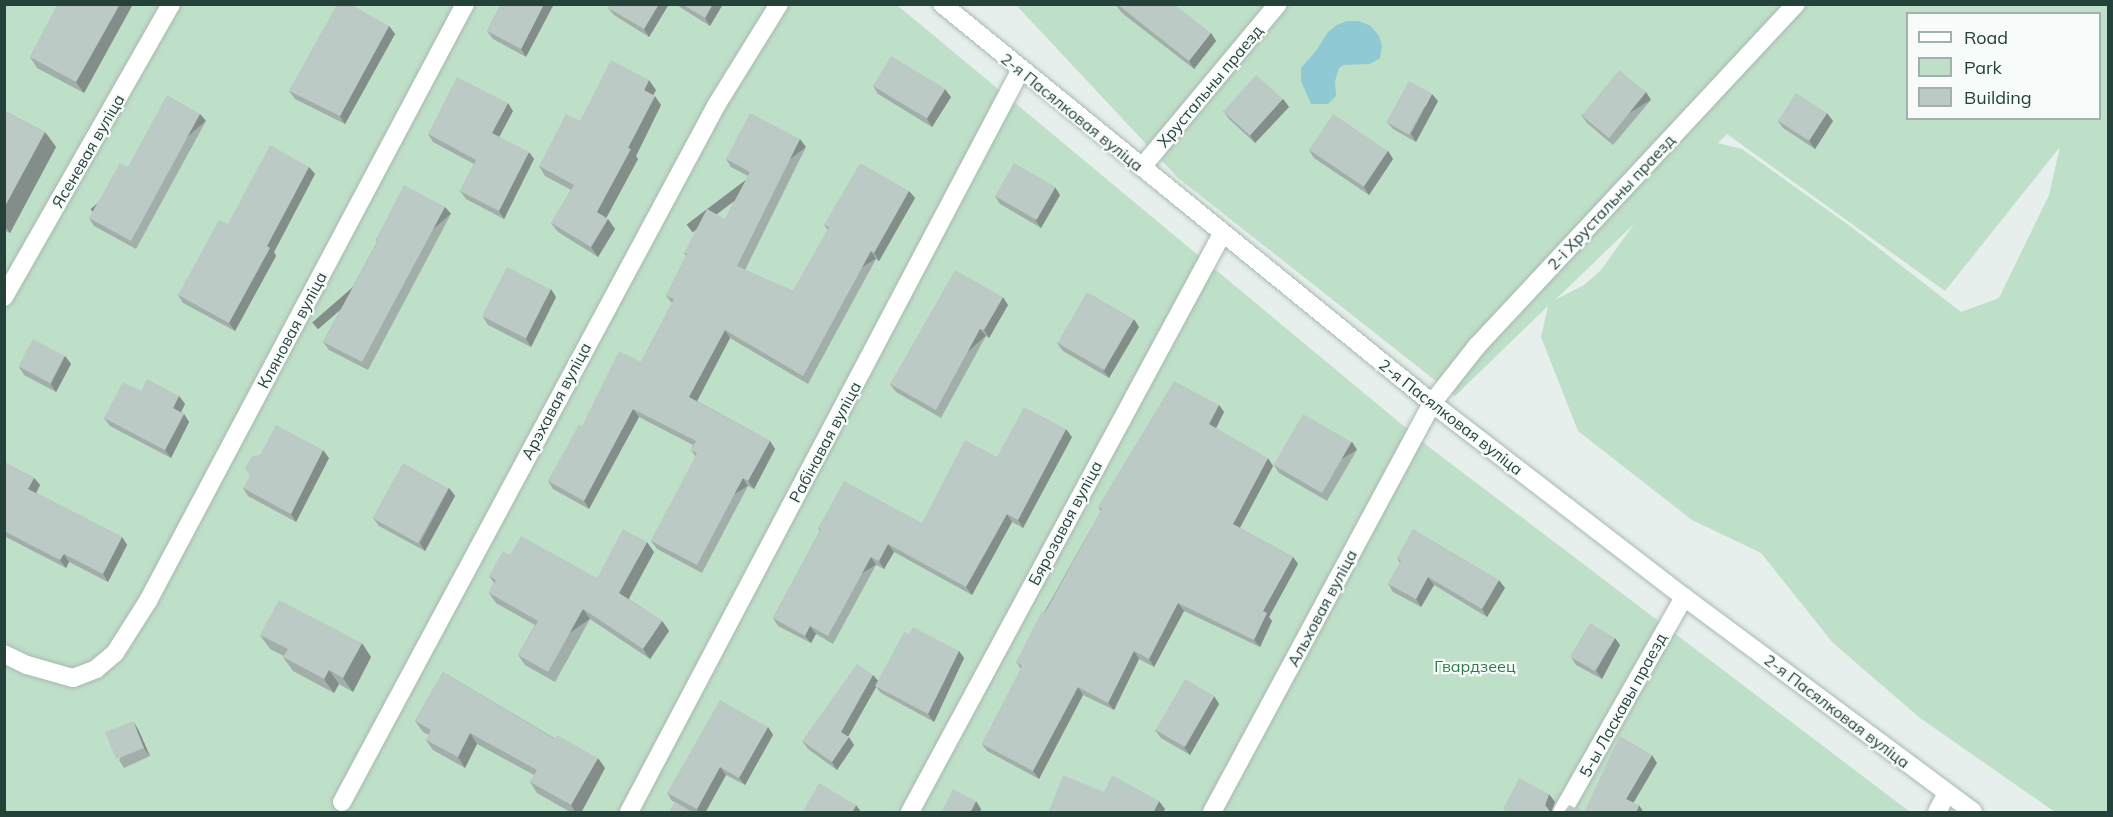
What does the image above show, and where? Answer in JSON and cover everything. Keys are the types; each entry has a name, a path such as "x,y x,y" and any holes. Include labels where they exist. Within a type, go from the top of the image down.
{"street":[{"name":"Ясеневая вуліца","path":"4,297 171,4"},
{"name":"Кляновая вуліца","path":"4,654 27,665 73,678 96,669 115,653 148,601 465,4"},
{"name":"Арэхавая вуліца","path":"343,807 717,104 779,4"},
{"name":"2-я Пасялковая вуліца","path":"942,4 1020,71 1432,403 1684,597 1973,813"},
{"name":"Хрустальны праезд","path":"1142,167 1278,4"},
{"name":"2-і Хрустальны праезд","path":"1432,403 1477,346 1796,4"},
{"name":"Рабінавая вуліца","path":"629,813 1020,71"},
{"name":"Бярозавая вуліца","path":"910,813 1222,234"},
{"name":"Альховая вуліца","path":"1212,813 1432,403"},
{"name":"5-ы Ласкавы праезд","path":"1562,813 1684,597"},
{"path":"1937,813 1947,793"}],"green space":[{"name":"Гвардзеец","path":"5,4 897,5 1429,447 1910,812 5,812"},
{"path":"1016,5 2108,5 2108,812 2055,812 1920,718 1833,643 1761,553 1692,520 1578,431 1541,337 1548,306 1455,396 1178,178","holes":["1727,134 1945,291 2060,147 2049,195 1999,298 1961,312 1850,226 1742,149 1718,143","1634,224 1601,270 1584,285 1555,300"]}],"water":[{"path":"1347,21 1359,21 1371,26 1379,36 1382,46 1380,58 1370,64 1344,65 1339,68 1335,81 1336,96 1328,104 1311,104 1301,81 1301,68 1316,51 1328,32"}],"building":[{"path":"58,4 120,4 76,82 30,57"},
{"path":"337,4 350,4 389,26 340,116 289,91"},
{"path":"501,4 544,4 521,49 487,31"},
{"path":"610,4 659,4 644,29 608,8"},
{"path":"682,4 713,4 705,18"},
{"path":"1117,4 1174,4 1211,33 1189,61"},
{"path":"891,56 945,88 927,118 873,86"},
{"path":"611,60 649,80 644,90 655,96 628,148 631,149 597,212 608,219 591,247 551,223 574,185 539,166 566,114 580,121"},
{"path":"1619,70 1646,92 1609,138 1582,116"},
{"path":"1256,75 1283,99 1250,136 1223,111"},
{"path":"457,77 508,103 492,133 529,152 499,211 460,191 476,160 428,134"},
{"path":"1409,81 1432,94 1409,135 1386,122"},
{"path":"1796,93 1827,113 1809,141 1778,121"},
{"path":"167,95 200,114 131,241 89,218 120,163 128,167"},
{"path":"4,111 45,132 4,208"},
{"path":"750,113 800,139 737,266 793,291 829,227 824,225 860,163 909,191 874,253 871,251 803,376 725,330 689,397 770,441 748,481 743,478 697,565 651,541 697,453 691,450 696,441 633,409 584,501 548,481 579,424 582,426 619,351 641,362 674,299 666,296 687,254 684,253 707,209 725,219 750,172 726,159"},
{"path":"1333,114 1388,151 1364,187 1309,150"},
{"path":"270,145 309,167 267,246 270,248 229,323 178,295 219,220 228,224"},
{"path":"1014,163 1056,187 1037,220 995,196"},
{"path":"404,185 445,207 362,362 323,342 378,241 376,239"},
{"path":"507,267 551,289 526,338 482,316"},
{"path":"955,270 1003,297 984,330 980,329 936,410 890,384"},
{"path":"1087,292 1134,319 1104,370 1058,343"},
{"path":"33,339 65,356 50,383 18,366"},
{"path":"147,379 179,396 173,408 184,414 165,450 104,418 123,382 141,391"},
{"path":"1174,381 1219,405 1209,424 1268,458 1233,524 1293,557 1263,611 1267,613 1254,640 1178,603 1149,659 1134,651 1108,703 1078,687 1033,771 982,744 1022,666 1016,662 1042,611 1045,613 1102,509 1098,507"},
{"path":"1024,407 1066,429 1018,520 1007,514 966,587 888,544 879,561 871,557 828,636 810,626 805,636 773,618 821,530 818,528 844,481 922,523 965,440 997,457"},
{"path":"1303,414 1351,442 1322,493 1274,465"},
{"path":"276,425 323,450 291,514 243,488 250,476 245,468 252,456 260,455"},
{"path":"4,462 34,478 28,489 122,537 103,574 64,554 60,560 4,531"},
{"path":"403,463 448,488 418,543 372,518"},
{"path":"623,529 647,542 619,593 662,621 643,649 583,609 548,672 518,655 538,621 489,593 496,580 489,576 503,551 510,555 521,536 597,578"},
{"path":"1413,529 1499,580 1482,609 1428,577 1416,599 1388,584 1401,561 1397,558"},
{"path":"279,600 362,643 343,678 329,670 324,679 283,657 288,649 260,635"},
{"path":"1590,623 1615,638 1595,671 1570,656"},
{"path":"913,627 959,651 928,714 875,686 904,632 909,634"},
{"path":"857,664 873,675 841,732 849,737 832,762 802,741"},
{"path":"443,672 555,739 557,735 598,758 571,805 530,782 537,770 470,733 458,757 426,740 431,730 415,721"},
{"path":"1185,679 1214,696 1185,747 1156,730"},
{"path":"720,700 768,727 739,778 720,767 697,809 667,793"},
{"path":"133,721 144,748 116,759 105,732"},
{"path":"1620,736 1652,755 1626,799 1639,805 1636,813 1563,813 1569,805 1584,812"},
{"path":"1063,775 1104,792 1112,775 1159,801 1153,813 1048,813"},
{"path":"1519,778 1549,794 1545,805 1550,813 1510,813 1503,809"},
{"path":"819,783 856,805 853,811 856,813 802,813"},
{"path":"953,789 976,801 970,813 941,813"},
{"path":"675,802 694,813 669,813"}]}
